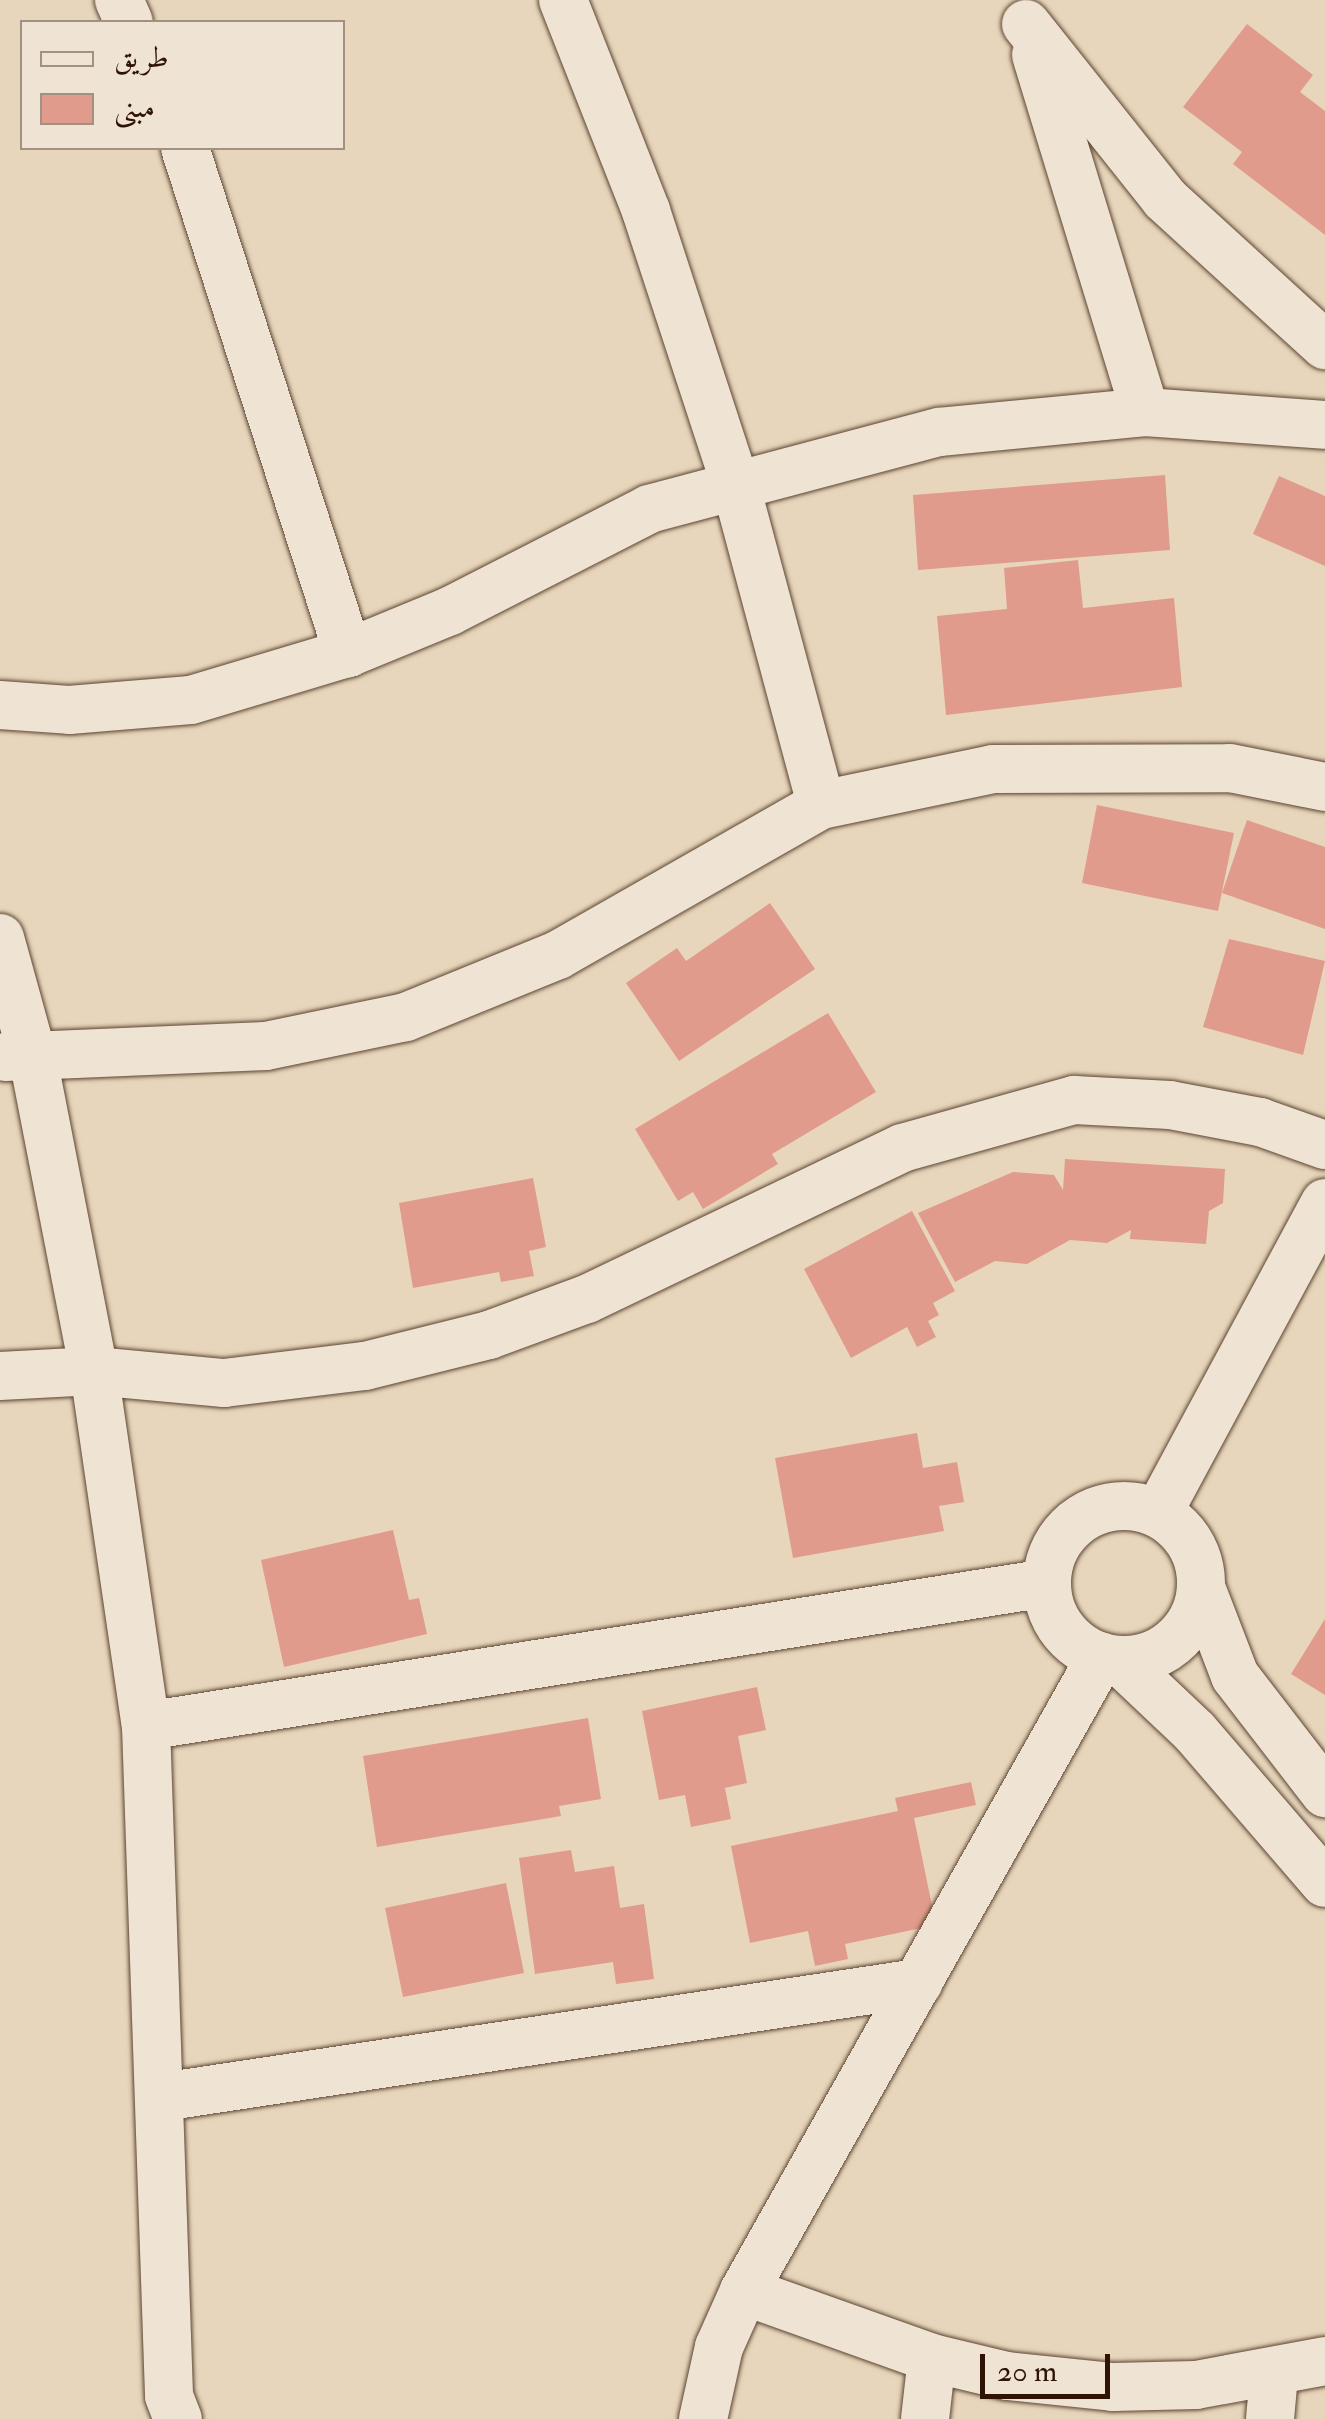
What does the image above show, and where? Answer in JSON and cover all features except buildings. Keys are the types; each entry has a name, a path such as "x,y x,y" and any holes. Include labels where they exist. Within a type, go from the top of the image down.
{"street":[{"path":"563,0 646,212 735,483 821,805"},
{"path":"1021,12 1145,412"},
{"path":"1021,12 1165,200 1325,345"},
{"path":"186,150 348,653"},
{"path":"0,705 69,710 191,700 348,653 450,611 648,510 735,483 939,432 1145,412 1325,425"},
{"path":"16,1058 266,1046 406,1017 558,955 821,805 994,770 1031,768 1230,768 1325,787"},
{"path":"0,938 16,1058 94,1371 146,1726 162,2097 169,2396 178,2419"},
{"path":"0,1376 94,1371 224,1383 365,1366 489,1335 587,1300 902,1148 1074,1100 1170,1105 1260,1122 1325,1145"},
{"path":"1158,1513 1325,1203"},
{"path":"1325,1793 1235,1676 1202,1590 1193,1546 1158,1513 1109,1507 1085,1517 1058,1546 1047,1583 1053,1615 1072,1641 1110,1659 1195,1732 1325,1883"},
{"path":"146,1726 1047,1583"},
{"path":"703,2419 719,2347 744,2291 918,1982 1110,1659 1166,1649 1189,1623 1202,1590"},
{"path":"162,2097 918,1982"},
{"path":"744,2291 932,2358 1007,2376 1272,2397 1325,2362"},
{"path":"925,2419 932,2358"}]}
